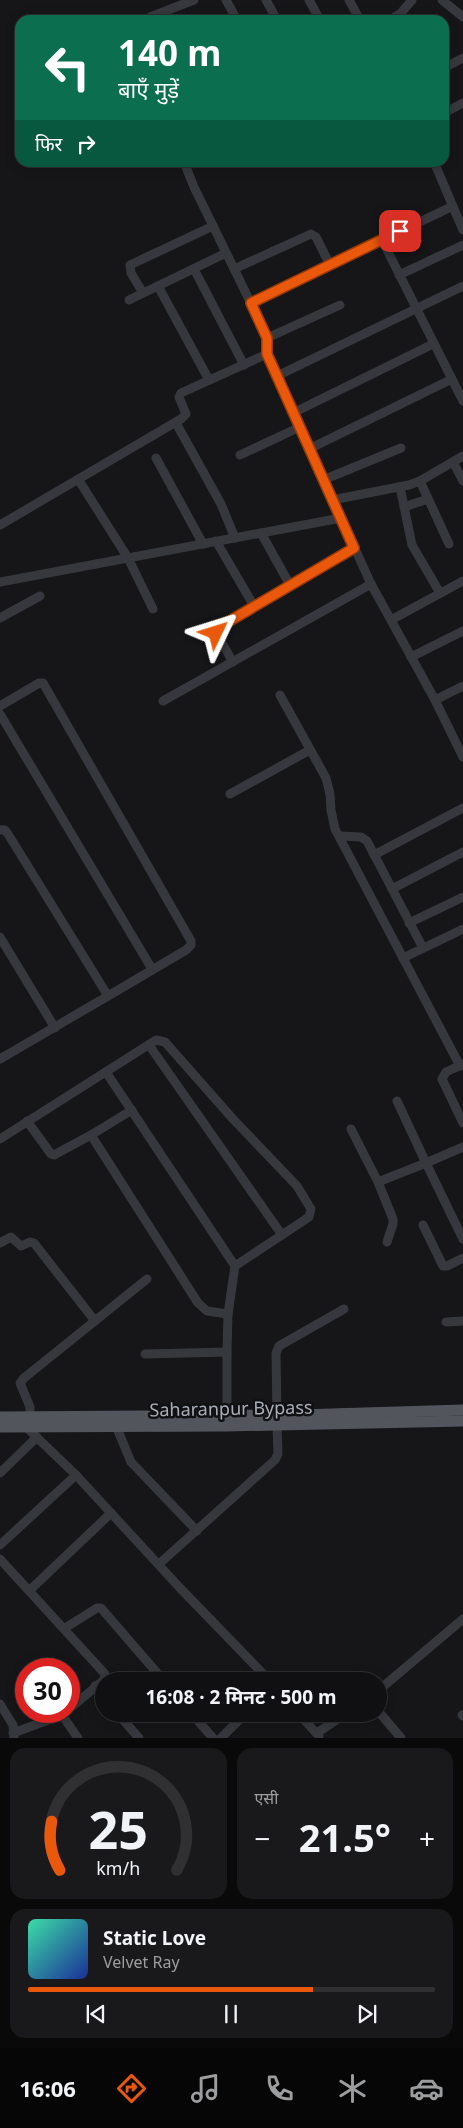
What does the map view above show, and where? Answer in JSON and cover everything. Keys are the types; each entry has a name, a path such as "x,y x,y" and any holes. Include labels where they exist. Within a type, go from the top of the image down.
{"main road":[{"path":"277,1420 463,1410"},
{"path":"0,1417 27,1420 227,1415 249,1420"},
{"name":"Saharanpur Bypass","path":"0,1427 27,1420 116,1426 249,1420 463,1421"}],"street":[{"path":"155,15 194,0"},
{"path":"226,0 234,15"},
{"path":"266,0 274,15"},
{"path":"309,0 317,15"},
{"path":"399,15 412,0"},
{"path":"442,0 463,17"},
{"path":"353,2 358,15"},
{"path":"449,65 463,58"},
{"path":"449,110 463,103"},
{"path":"186,167 267,338 267,354 354,548 371,584 411,657 459,738 463,756"},
{"path":"436,167 463,230"},
{"path":"251,303 453,206"},
{"path":"143,293 131,273 130,265 213,226"},
{"path":"234,269 311,234 316,236 330,265"},
{"path":"382,240 463,401"},
{"path":"399,275 463,245"},
{"path":"129,300 226,253"},
{"path":"194,269 244,364"},
{"path":"158,286 209,380"},
{"path":"277,376 463,286"},
{"path":"267,338 340,305"},
{"path":"293,413 433,344"},
{"path":"0,525 184,417 186,414 179,401 180,395 267,354"},
{"path":"309,448 452,379"},
{"path":"176,422 221,504 235,538"},
{"path":"240,455 300,428"},
{"path":"323,480 401,448"},
{"path":"332,500 400,488 420,481 463,456"},
{"path":"156,458 203,544"},
{"path":"454,462 463,481"},
{"path":"78,479 128,558 152,609"},
{"path":"420,481 448,544"},
{"path":"400,488 412,545 440,593"},
{"path":"404,507 428,499"},
{"path":"0,582 340,518"},
{"path":"261,533 290,585"},
{"path":"216,541 254,606"},
{"path":"233,662 216,630 354,548"},
{"path":"391,620 463,580"},
{"path":"162,701 371,584"},
{"path":"0,618 40,596"},
{"path":"411,657 463,630"},
{"path":"0,706 43,683 191,941 191,945 186,950 0,1059"},
{"path":"435,700 463,686"},
{"path":"280,695 329,787 334,822 340,836 461,1065 446,1072 442,1078 463,1123"},
{"path":"0,714 152,969"},
{"path":"230,794 310,750"},
{"path":"374,855 463,808"},
{"path":"0,830 5,830 8,834 108,996"},
{"path":"340,836 364,838 423,948"},
{"path":"392,889 463,852"},
{"path":"409,923 463,897"},
{"path":"403,958 463,929"},
{"path":"0,937 55,1028"},
{"path":"0,1139 159,1040 168,1046 233,1119 297,1186 308,1204 311,1214 309,1217 235,1266"},
{"path":"149,1045 282,1235"},
{"path":"106,1072 235,1266 228,1314 227,1415"},
{"path":"397,1101 463,1239"},
{"path":"27,1121 51,1154 54,1155 132,1110"},
{"path":"351,1129 378,1182 393,1219 387,1242"},
{"path":"91,1135 198,1303 206,1311 228,1314"},
{"path":"378,1182 463,1147"},
{"path":"423,1225 443,1266 463,1258"},
{"path":"0,1243 11,1237 21,1246 30,1242 34,1243 95,1321"},
{"path":"147,1278 21,1381 20,1386 30,1407 27,1420 37,1437 76,1475 261,1672"},
{"path":"159,1564 275,1460 278,1454 276,1354 279,1346 344,1309"},
{"path":"446,1322 463,1321"},
{"path":"145,1354 227,1352"},
{"path":"116,1426 131,1462 197,1531"},
{"path":"0,1473 37,1437"},
{"path":"0,1545 76,1475"},
{"path":"29,1591 111,1513"},
{"path":"0,1559 103,1672"},
{"path":"65,1628 97,1608 101,1608 156,1672"},
{"path":"387,1683 463,1619"},
{"path":"80,1699 95,1686"},
{"path":"0,1704 9,1717 13,1736 42,1723"},
{"path":"387,1721 401,1738"},
{"path":"125,1722 139,1738"},
{"path":"199,1722 213,1738"},
{"path":"221,1738 238,1722"},
{"path":"306,1722 318,1736 336,1722"},
{"path":"71,1723 78,1738"}],"route":[{"path":"216,633 218,627 354,548 267,354 267,338 251,303 400,231"}]}
